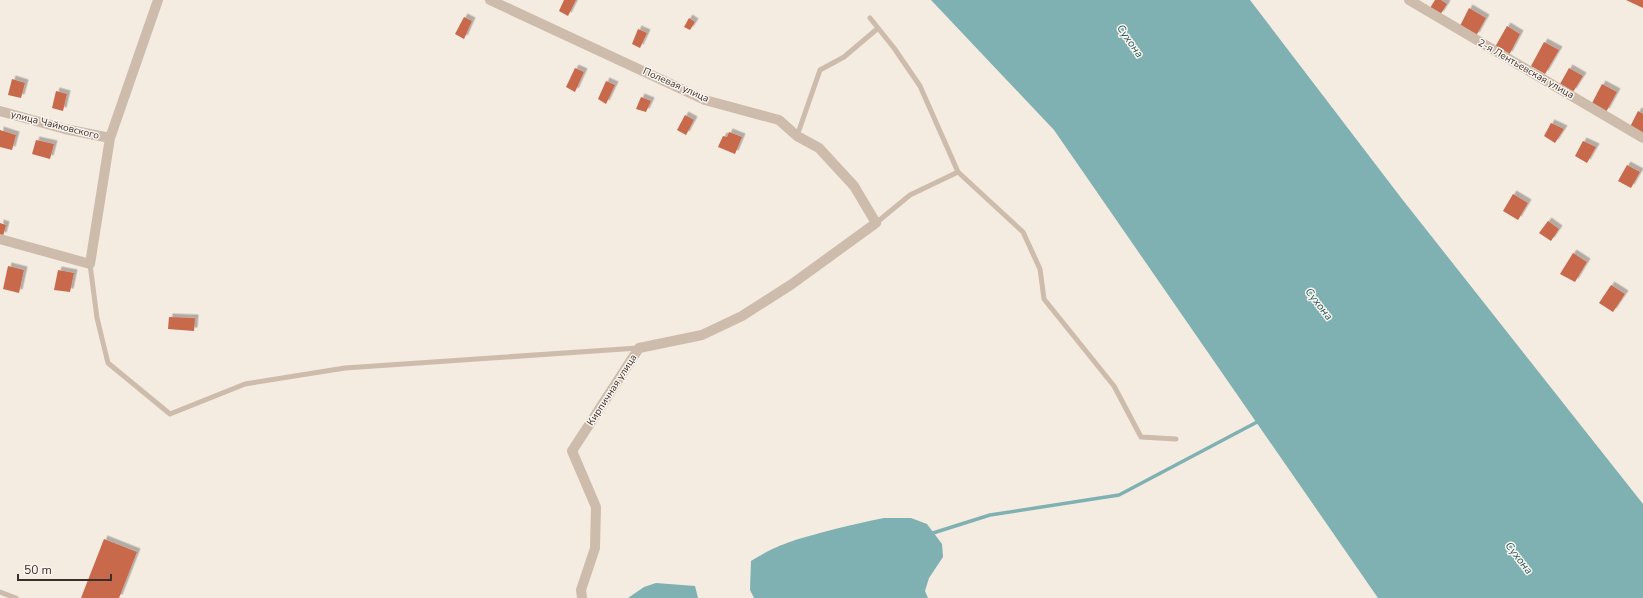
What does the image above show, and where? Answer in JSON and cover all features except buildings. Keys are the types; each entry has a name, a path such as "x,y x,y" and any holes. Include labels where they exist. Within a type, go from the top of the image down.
{"street":[{"path":"0,239 90,264 110,138 158,0"},
{"name":"Полевая улица","path":"490,0 706,100 779,120 797,136 819,148 854,186 876,223"},
{"name":"2-я Лентьевская улица","path":"1409,0 1643,138"},
{"name":"улица Чайковского","path":"0,111 65,129 110,138"},
{"name":"Кирпичная улица","path":"582,598 581,590 595,548 596,507 572,451 639,348 702,335 742,316 792,284 876,223"}],"lane":[{"path":"870,18 877,29 894,48 920,86 958,172 1024,232 1040,269 1044,299 1114,386 1141,437 1176,439"},
{"path":"797,136 820,70 844,57 877,29"},
{"path":"876,223 910,195 958,172"},
{"path":"90,264 96,318 108,363 170,414 245,384 344,368 639,348"},
{"path":"0,592 16,598"}],"water":[{"name":"Сухона","path":"931,0 1250,0 1402,199 1643,504 1643,598 1378,598 1054,130"},
{"path":"884,518 911,518 927,524 942,544 943,557 929,578 925,591 928,598 754,598 750,590 751,561 772,549 792,541 835,529"},
{"path":"656,583 695,586 698,598 628,598 644,587"}],"waterway":[{"path":"933,533 990,515 1119,495 1259,421"}]}
